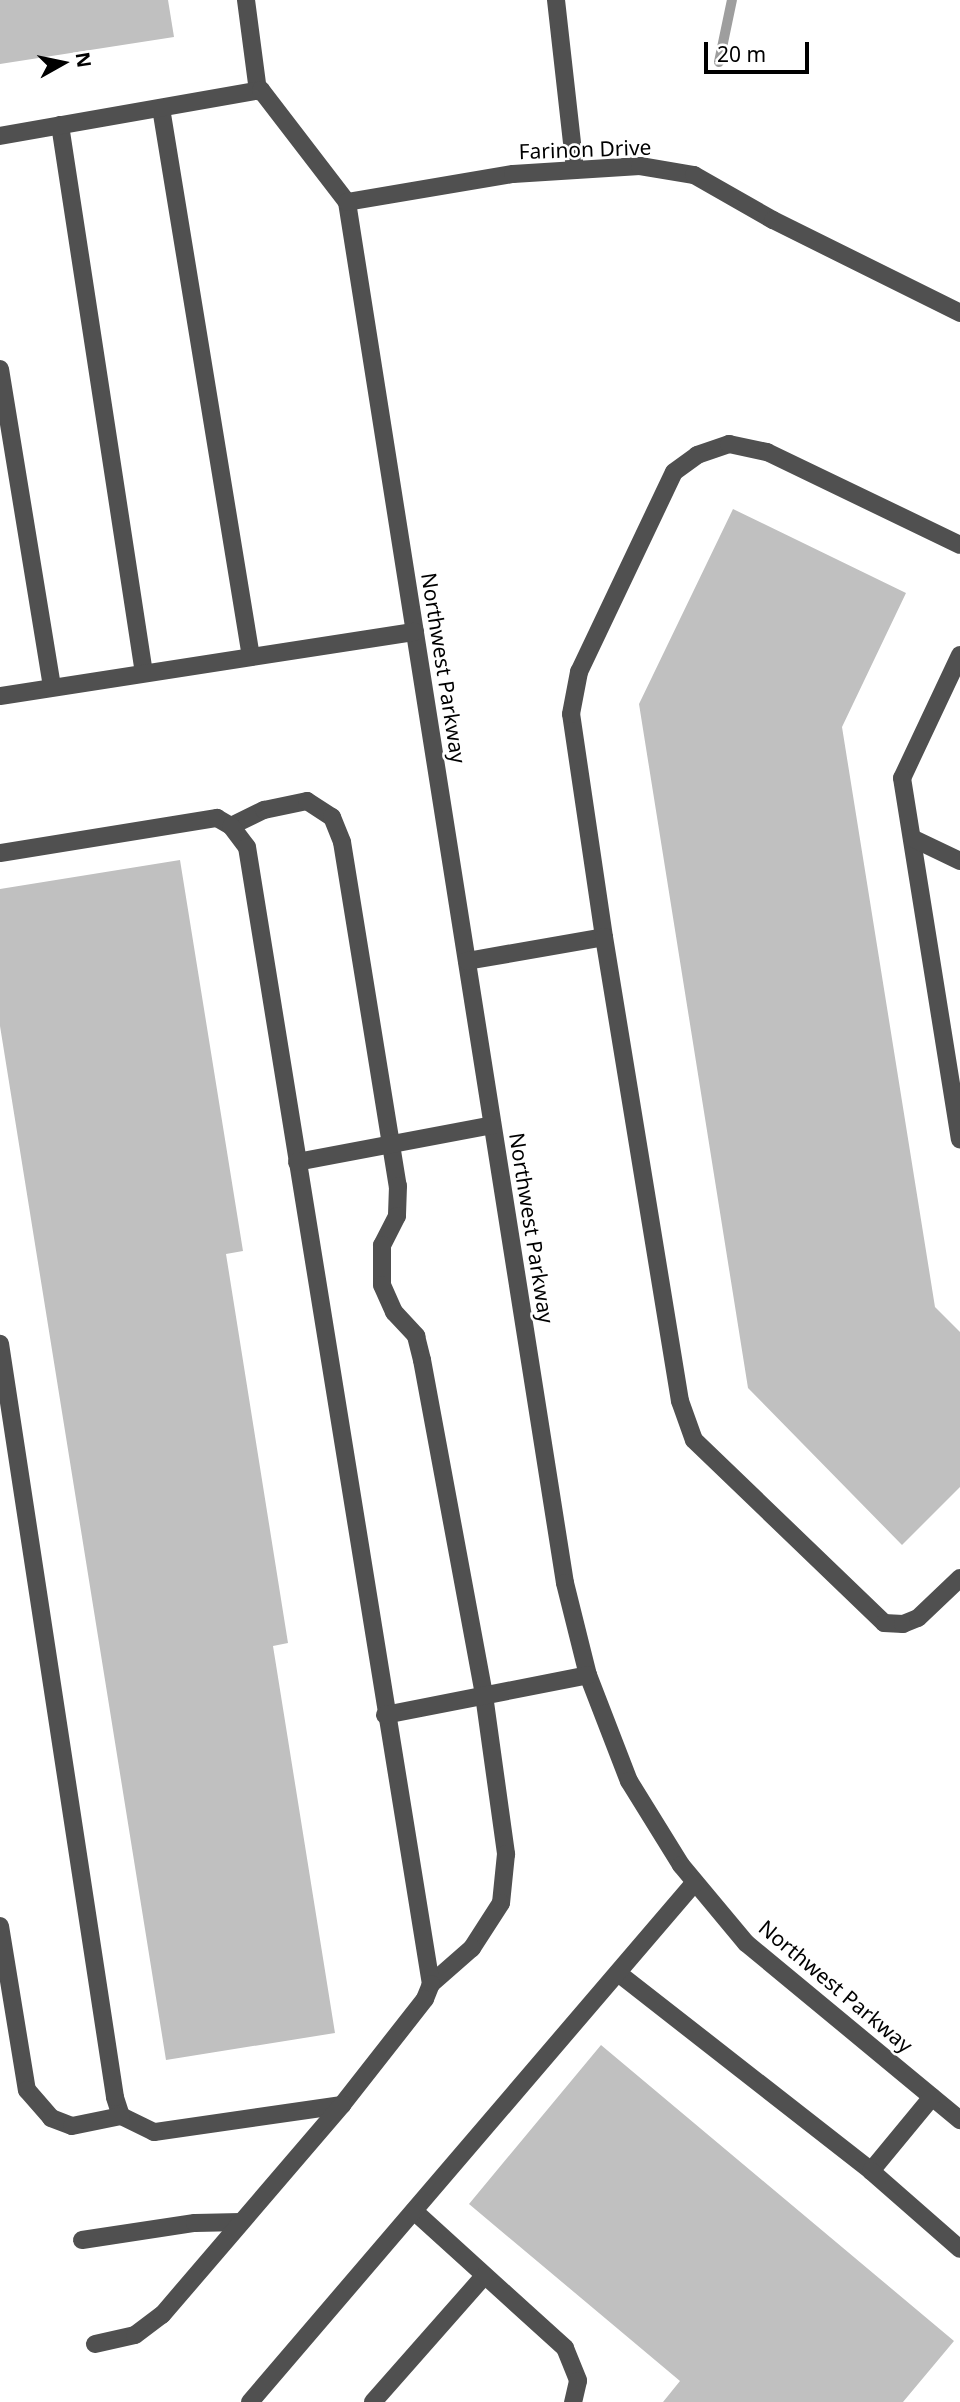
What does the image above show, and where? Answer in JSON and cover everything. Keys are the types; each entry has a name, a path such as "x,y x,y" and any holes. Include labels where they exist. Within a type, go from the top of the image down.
{"street":[{"path":"246,0 258,91"},
{"path":"556,0 575,170"},
{"path":"0,136 261,90 347,202"},
{"path":"161,108 251,657"},
{"path":"60,125 144,673"},
{"name":"Farinon Drive","path":"347,202 513,174 640,166 694,175 772,219 960,313"},
{"name":"Northwest Parkway","path":"347,202 565,1583 588,1675 629,1781 681,1865 695,1882 746,1943 960,2120"},
{"path":"0,369 52,687"},
{"path":"960,545 767,452 729,444 697,455 674,472 579,672 570,714 680,1401 694,1440 884,1623 903,1624 918,1618 960,1578"},
{"path":"0,696 415,632"},
{"path":"960,655 902,778 960,1139"},
{"path":"95,2344 135,2336 162,2315 342,2105 425,1998 431,1984 472,1948 501,1903 506,1854 484,1695 419,1348 416,1336 394,1312 382,1285 382,1245 397,1216 398,1186 342,842 332,817 307,801 264,810 231,826"},
{"path":"0,853 217,818 231,826 247,847 431,1984"},
{"path":"912,838 960,861"},
{"path":"467,961 604,937"},
{"path":"297,1162 492,1125"},
{"path":"0,1344 115,2097 121,2116"},
{"path":"386,1715 588,1675"},
{"path":"250,2402 695,1882"},
{"path":"0,1926 27,2090 51,2118 72,2126 121,2116 153,2132 342,2105"},
{"path":"618,1973 871,2171 960,2249"},
{"path":"871,2171 932,2097"},
{"path":"414,2210 565,2348 578,2381 573,2402"},
{"path":"82,2240 195,2223 241,2222"},
{"path":"373,2402 484,2276"}],"building":[{"path":"0,0 168,0 174,37 0,64"},
{"path":"733,509 906,593 842,727 935,1307 960,1332 960,1487 902,1545 748,1388 639,704"},
{"path":"180,860 243,1251 226,1254 288,1643 273,1646 335,2033 166,2060 0,1026 0,889"},
{"path":"601,2045 954,2341 903,2402 663,2402 680,2381 469,2204"}],"waterway":[{"path":"719,62 732,0"}]}
